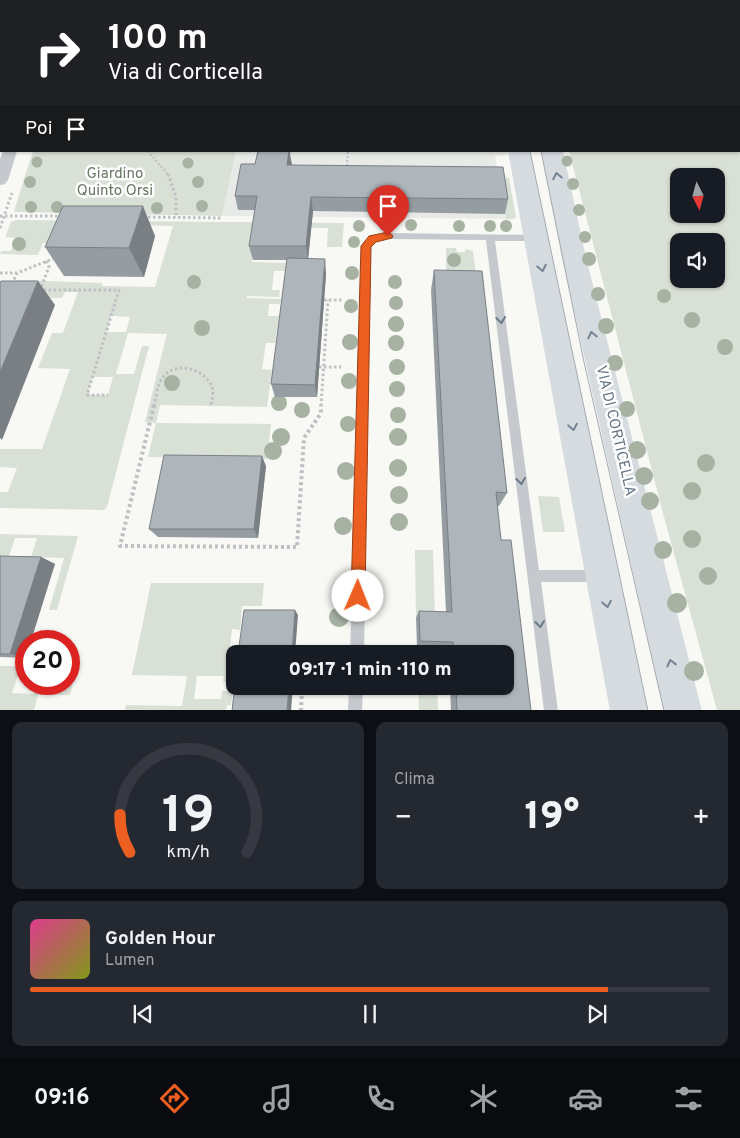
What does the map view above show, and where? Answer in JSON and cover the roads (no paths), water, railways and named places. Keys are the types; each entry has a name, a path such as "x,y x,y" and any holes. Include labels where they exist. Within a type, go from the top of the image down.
{"main road":[{"path":"519,152 629,710"},
{"name":"VIA DI CORTICELLA","path":"552,152 574,258 683,710"}],"street":[{"path":"0,180 10,152"}],"lane":[{"path":"357,645 367,244 373,238 382,236 537,238"},
{"path":"490,237 551,710"},
{"path":"534,576 602,576"},
{"path":"355,710 356,695"}],"tram line":[{"path":"530,152 648,710"},
{"path":"541,152 584,362 664,710"}],"park label":[{"name":"Giardino Quinto Orsi","path":"115,182"}]}
